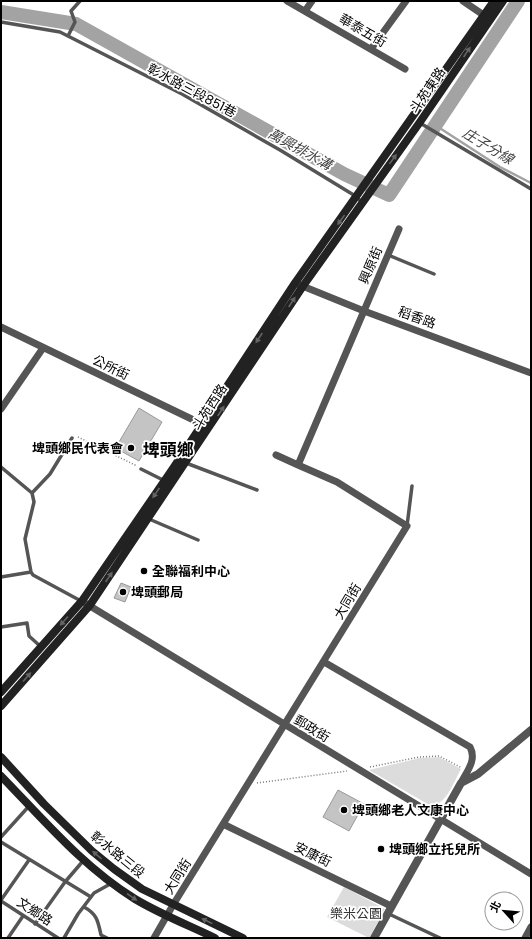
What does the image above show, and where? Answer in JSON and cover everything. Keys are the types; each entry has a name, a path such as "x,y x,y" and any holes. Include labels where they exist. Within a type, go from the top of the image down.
{"main road":[{"name":"斗苑東路","path":"367,190 420,122 487,17 494,1"},
{"name":"斗苑東路","path":"367,190 487,17 503,1"},
{"name":"斗苑西路","path":"1,692 82,602 168,484 299,284 367,190"},
{"name":"斗苑西路","path":"1,706 90,605 149,519 168,484 186,463 206,426"},
{"name":"彰水路三段","path":"1,757 60,820 114,869 142,889 242,938"},
{"name":"彰水路三段","path":"1,776 84,860 112,883 136,900 215,938"},
{"path":"52,828 60,820"}],"street":[{"name":"華泰五街","path":"287,1 371,48 405,69"},
{"path":"305,11 312,1"},
{"path":"371,48 406,1"},
{"path":"463,1 487,17"},
{"name":"興原街","path":"364,311 399,229"},
{"name":"稻香路","path":"299,284 364,311 531,373"},
{"path":"298,465 364,311"},
{"name":"公所街","path":"1,327 206,426"},
{"path":"1,409 44,348"},
{"path":"276,455 337,482 407,526"},
{"name":"大同街","path":"154,938 407,526"},
{"name":"郵政街","path":"82,602 90,605 440,821 531,874"},
{"path":"324,662 470,747 474,754 473,760 461,783 374,938"},
{"path":"461,783 478,774 531,730"},
{"name":"安康街","path":"224,824 389,910"},
{"path":"525,938 531,927"}],"lane":[{"path":"68,36 75,22 71,11 80,1"},
{"name":"彰水路三段851巷","path":"1,22 60,32 182,94 280,150 359,200"},
{"path":"420,122 531,189"},
{"path":"388,254 434,274"},
{"path":"32,493 50,474 72,438"},
{"path":"186,463 257,490"},
{"path":"1,468 32,493 34,502 25,539 30,572"},
{"path":"141,469 168,484"},
{"path":"407,526 412,486"},
{"path":"149,519 198,540"},
{"path":"1,577 30,572 82,602"},
{"path":"1,627 27,623 29,636 41,647"},
{"path":"1,837 30,805"},
{"path":"1,842 91,897"},
{"path":"1,901 29,860"},
{"path":"36,924 65,882 84,860"},
{"path":"64,938 94,893 112,883"},
{"name":"文鄉路","path":"1,901 58,938"},
{"path":"84,907 92,911 97,917 101,935 107,938"},
{"path":"389,910 440,938"},
{"path":"8,938 23,916"}],"path":[{"path":"72,438 80,436 141,469"}],"green space":[{"path":"439,757 461,769 445,797 437,804 431,806 369,770 420,758"},
{"name":"樂米公園","path":"344,887 385,909 369,938 327,917"}],"building":[{"path":"139,408 162,422 139,461 119,450 123,444 119,442"},
{"name":"埤頭郵局","path":"121,583 131,587 125,602 114,598"},
{"name":"埤頭鄉老人文康中心","path":"338,790 364,804 349,831 323,817"}],"waterway":[{"name":"萬興排水溝","path":"1,12 76,24 344,174 389,195 518,1"},
{"name":"庄子分線","path":"435,125 500,167 531,183"}],"place":[{"name":"埤頭鄉民代表會","path":"131,448"},
{"name":"全聯福利中心","path":"144,571"},
{"name":"埤頭郵局","path":"123,592"},
{"name":"埤頭鄉老人文康中心","path":"344,810"},
{"name":"埤頭鄉立托兒所","path":"381,849"}],"district":[{"name":"埤頭鄉","path":"168,450"}]}
